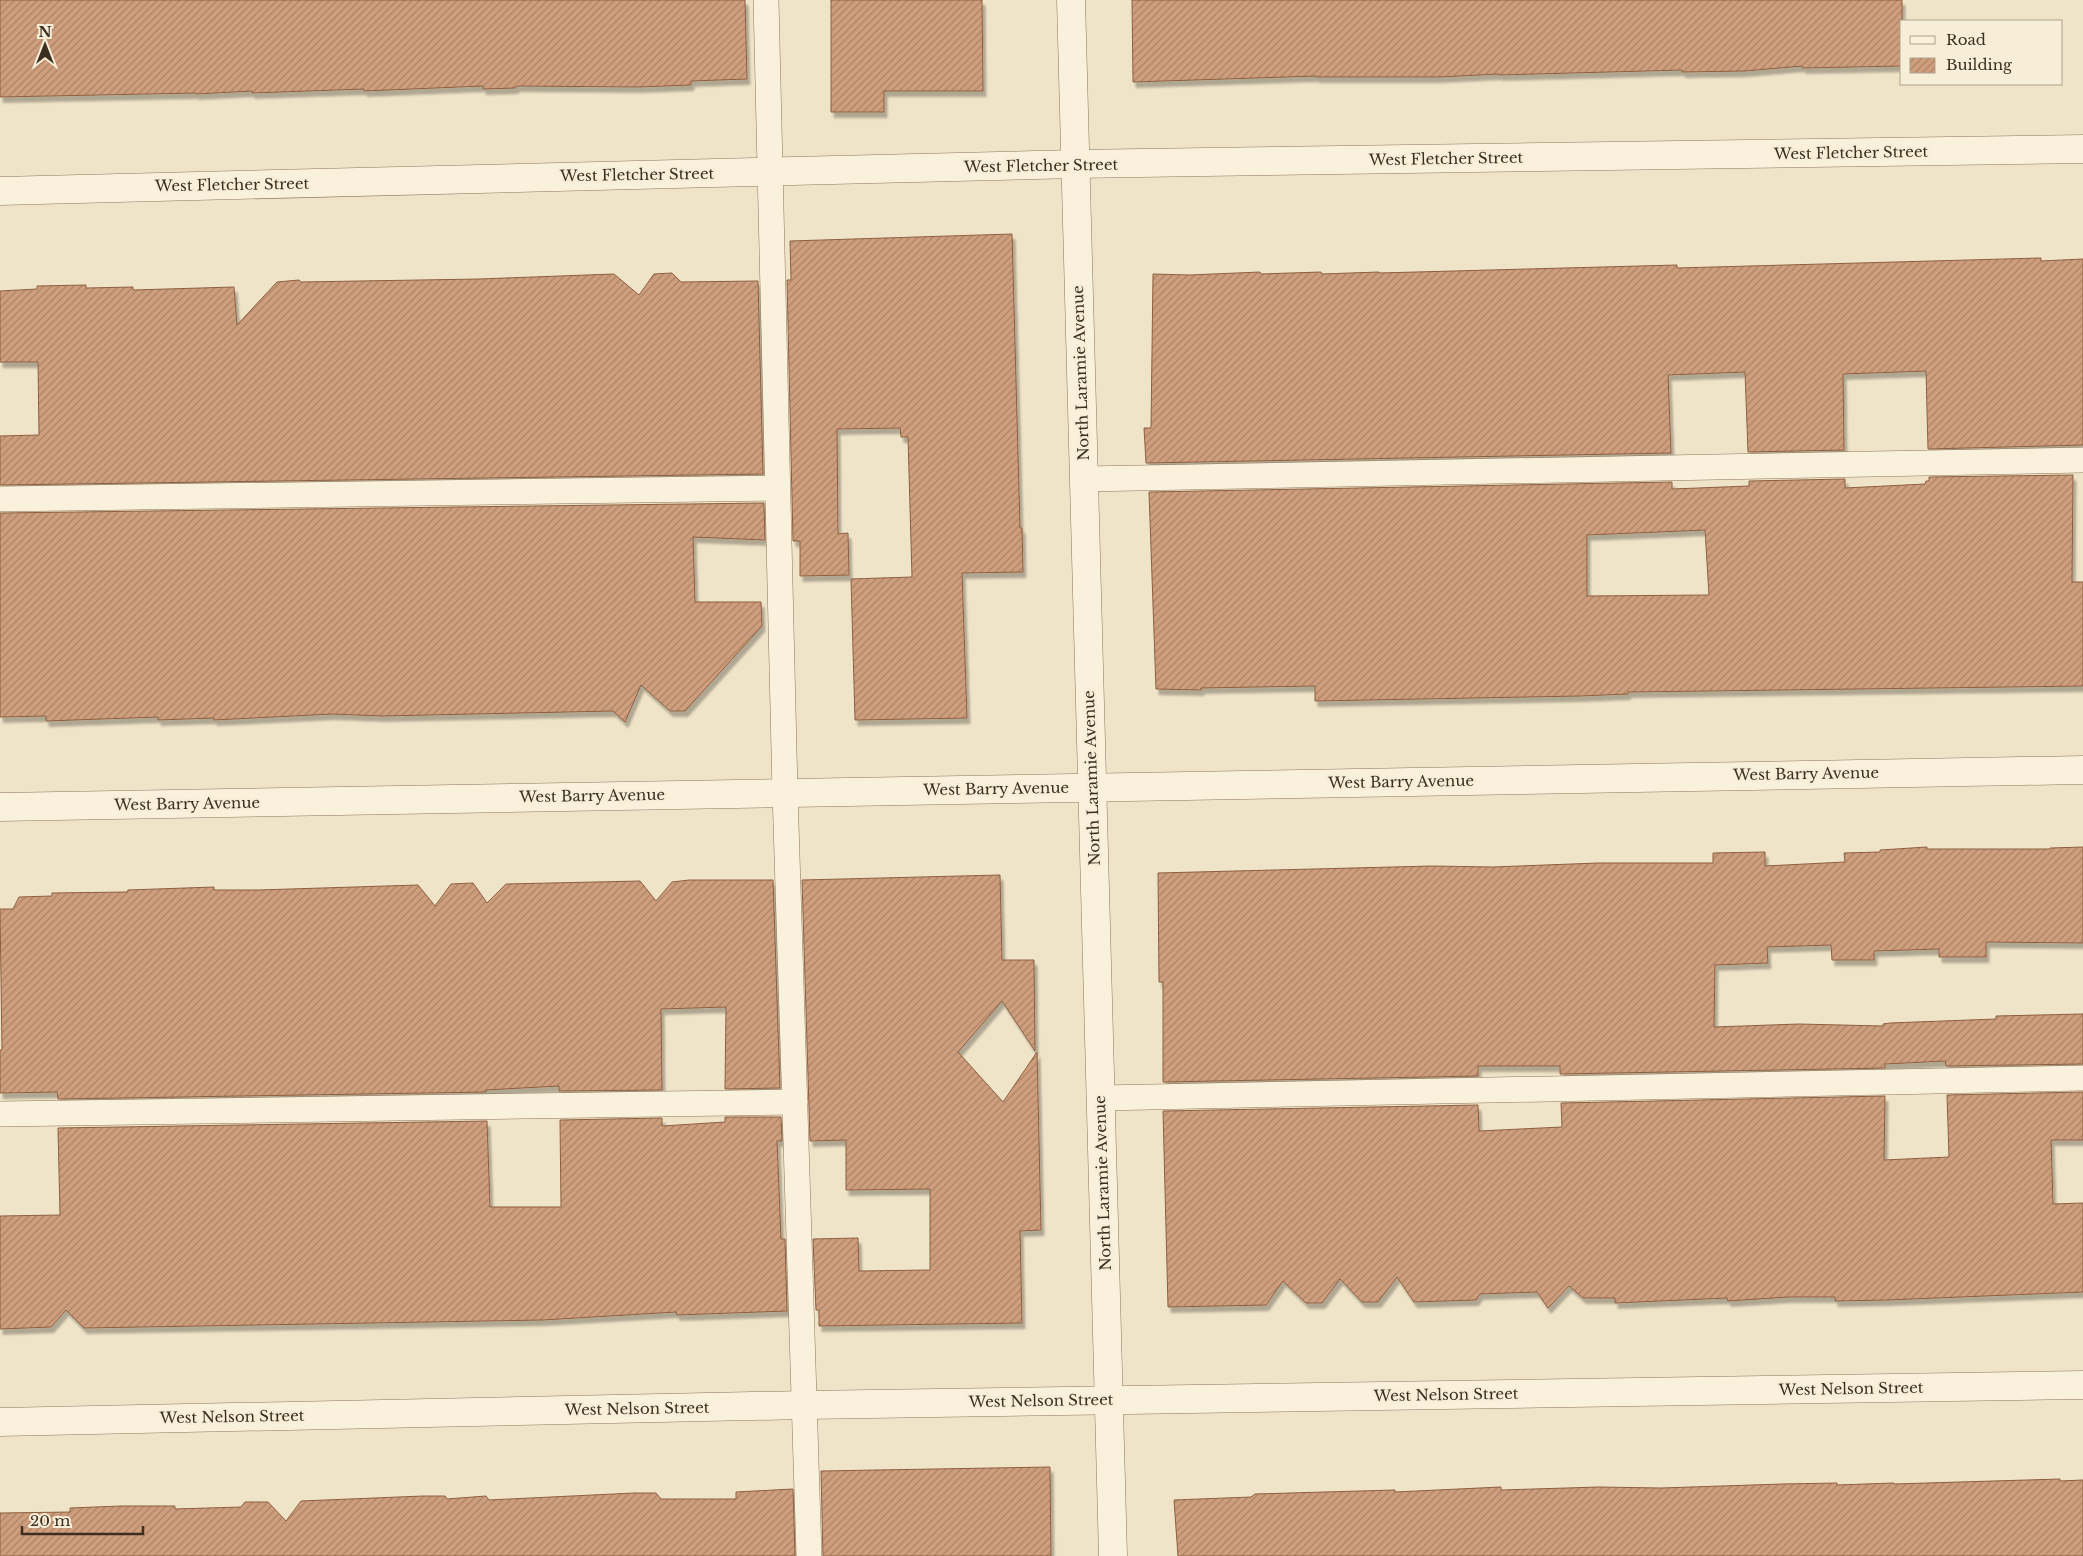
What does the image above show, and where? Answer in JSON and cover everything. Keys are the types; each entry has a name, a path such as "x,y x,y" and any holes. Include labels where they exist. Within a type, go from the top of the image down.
{"street":[{"name":"North Laramie Avenue","path":"1071,0 1113,1556"},
{"name":"West Fletcher Street","path":"0,191 1075,164 2083,149"},
{"name":"West Barry Avenue","path":"0,807 2083,770"},
{"name":"West Nelson Street","path":"0,1422 805,1405 2083,1385"}],"lane":[{"path":"766,0 785,792 809,1556"},
{"path":"1084,479 2083,460"},
{"path":"0,500 777,488"},
{"path":"1101,1098 2083,1078"},
{"path":"0,1114 795,1102"}],"building":[{"path":"0,0 745,0 747,79 691,81 691,85 639,87 517,86 515,88 483,89 483,86 364,91 364,89 252,93 252,91 196,94 0,97"},
{"path":"831,0 982,0 983,91 884,91 884,112 831,112"},
{"path":"1132,0 1902,0 1900,66 1803,68 1802,66 1745,71 1682,72 1682,70 1439,77 1316,76 1133,82"},
{"path":"1012,234 1020,528 1022,528 1023,572 962,573 967,718 855,720 851,579 912,577 908,437 901,437 900,428 837,429 838,534 848,533 849,575 800,576 800,541 793,541 787,280 791,280 790,241"},
{"path":"2041,258 2041,261 2083,259 2083,445 1928,449 1926,371 1843,374 1844,450 1748,452 1745,372 1668,375 1671,453 1146,463 1144,428 1151,428 1153,274 1321,272 1322,274 1677,265 1677,268"},
{"path":"672,273 681,282 758,281 763,474 0,485 0,436 39,435 38,362 0,362 0,291 37,289 37,286 86,285 86,288 133,287 133,290 234,287 237,325 277,282 299,280 301,282 479,279 614,274 639,295 654,274"},
{"path":"2073,475 2072,582 2083,582 2083,686 1628,692 1628,694 1580,696 1315,701 1315,686 1201,688 1201,690 1156,689 1149,492 1672,482 1672,489 1749,486 1749,481 1845,479 1845,488 1925,484 1926,481 1929,481 1929,477","holes":["1705,530 1709,595 1587,596 1587,535"]},
{"path":"764,503 765,540 693,537 695,602 761,602 762,626 685,711 670,711 641,685 625,722 613,711 382,716 332,714 214,720 214,718 158,720 158,717 46,721 46,716 0,717 0,513"},
{"path":"1927,847 1927,849 2050,849 2083,847 2083,943 1986,942 1986,957 1939,957 1939,949 1874,951 1874,960 1832,960 1831,945 1767,947 1768,963 1715,965 1714,1027 1799,1024 1883,1026 1883,1024 1890,1023 1996,1019 1996,1016 2083,1014 2083,1064 1946,1066 1945,1061 1885,1064 1885,1068 1560,1074 1560,1066 1478,1066 1478,1076 1163,1082 1163,982 1159,982 1158,873 1431,866 1493,867 1598,863 1713,863 1713,853 1765,852 1765,866 1845,862 1844,853 1880,852 1880,850"},
{"path":"1000,875 1002,960 1034,960 1035,1051 1002,1001 958,1052 1003,1102 1037,1052 1041,1230 1020,1231 1022,1323 819,1326 819,1310 816,1310 813,1239 858,1238 859,1271 930,1270 930,1189 846,1190 846,1140 810,1141 802,880"},
{"path":"689,880 773,880 780,1088 725,1089 726,1007 661,1009 662,1090 559,1091 559,1086 486,1090 486,1092 58,1099 57,1092 0,1093 0,1050 2,1050 0,909 13,909 19,897 52,896 52,893 127,892 128,890 214,887 214,890 258,890 418,885 435,906 451,884 473,883 487,903 506,884 640,881 656,901 672,882"},
{"path":"2083,1092 2083,1140 2051,1140 2053,1204 2083,1203 2083,1292 1887,1300 1835,1301 1835,1297 1788,1297 1728,1301 1727,1298 1615,1303 1615,1298 1583,1298 1569,1286 1548,1308 1537,1292 1480,1294 1476,1300 1414,1302 1397,1277 1378,1302 1362,1302 1340,1279 1322,1303 1306,1303 1283,1281 1266,1305 1168,1307 1163,1111 1478,1105 1479,1131 1562,1127 1561,1103 1885,1096 1884,1160 1949,1157 1947,1095"},
{"path":"725,1117 781,1117 782,1141 777,1141 781,1239 785,1239 787,1311 677,1315 676,1312 543,1320 84,1328 66,1310 51,1327 0,1329 0,1216 60,1215 58,1128 487,1121 490,1207 561,1207 560,1120 662,1118 662,1126 725,1122"},
{"path":"1050,1467 1051,1556 823,1556 821,1471"},
{"path":"2060,1479 2060,1481 2083,1480 2083,1556 1178,1556 1174,1500 1251,1497 1255,1494 1395,1490 1395,1492 1501,1487 1501,1490 1599,1487 1661,1488"},
{"path":"793,1489 795,1556 0,1556 0,1513 70,1512 70,1508 121,1506 175,1506 175,1509 241,1507 245,1502 268,1502 286,1521 301,1501 423,1496 445,1496 447,1499 486,1496 489,1500 634,1493 656,1493 661,1499 736,1499 736,1492"}]}
